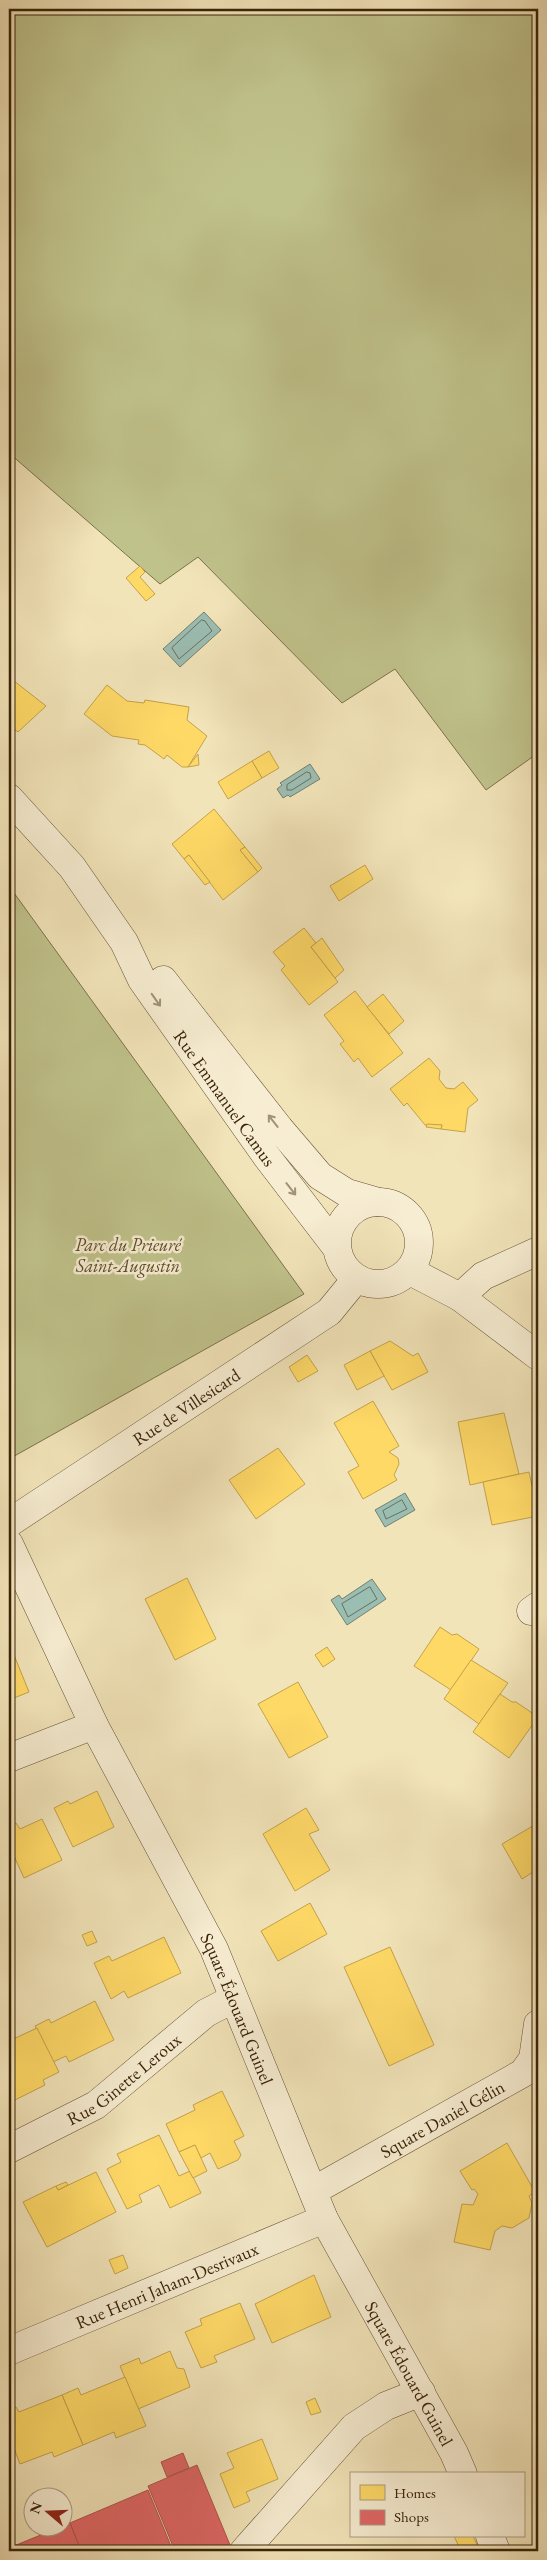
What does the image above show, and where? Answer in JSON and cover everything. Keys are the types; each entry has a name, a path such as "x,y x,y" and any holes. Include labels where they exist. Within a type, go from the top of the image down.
{"street":[{"name":"Rue Emmanuel Camus","path":"9,798 72,867 124,942 142,980 267,1157 336,1247"},
{"name":"Rue Emmanuel Camus","path":"124,942 154,967 279,1128 320,1176 348,1193 378,1202"},
{"path":"378,1202 392,1204 405,1211 415,1224 420,1240 419,1254 410,1271 399,1280 382,1285 365,1283 346,1271 336,1247 340,1227 346,1216 362,1205 378,1202"},
{"path":"460,1297 483,1276 538,1251"},
{"path":"410,1271 460,1297 538,1356"},
{"name":"Rue de Villesicard","path":"9,1522 329,1312 356,1279"},
{"name":"Square Édouard Guinel","path":"9,1544 94,1725 214,1949 324,2219 421,2392 462,2472"},
{"path":"9,1758 94,1725"},
{"name":"Rue Ginette Leroux","path":"9,2150 96,2105 206,2013 233,1999"},
{"name":"Square Daniel Gélin","path":"313,2191 524,2073 533,2058 538,2024"},
{"name":"Rue Henri Jaham-Desrivaux","path":"9,2351 324,2219"},
{"path":"244,2551 354,2427 386,2406 421,2392"},
{"path":"491,2538 496,2551"}],"green space":[{"path":"9,9 538,9 538,753 486,790 395,669 342,703 198,557 160,584 9,453"},
{"name":"Parc du Prieuré Saint-Augustin","path":"9,886 304,1294 9,1459"}],"water":[{"path":"204,612 221,630 180,667 163,649"},
{"path":"310,764 320,779 290,797 288,795 283,798 277,789 282,785 280,783"},
{"path":"405,1493 415,1510 385,1527 375,1510"},
{"path":"372,1579 386,1599 347,1625 331,1600 339,1595 342,1599"}],"building: Homes":[{"path":"140,566 145,572 140,577 155,594 146,601 126,578"},
{"path":"9,677 46,706 18,732 9,725"},
{"path":"107,685 127,701 144,703 145,700 189,707 187,720 207,736 188,767 182,767 167,755 164,759 145,745 138,744 139,740 112,736 84,714"},
{"path":"269,751 279,768 262,778 252,761"},
{"path":"198,754 199,765 188,767"},
{"path":"252,761 262,778 228,799 218,782"},
{"path":"214,809 245,847 240,850 258,872 223,900 189,855 184,859 172,844"},
{"path":"245,847 262,868 258,872 240,850"},
{"path":"189,855 210,882 205,885 184,859"},
{"path":"365,865 373,879 339,901 330,886"},
{"path":"304,928 316,943 311,947 338,982 309,1005 281,970 285,966 273,952"},
{"path":"322,938 344,970 335,978 311,947"},
{"path":"355,991 403,1053 372,1077 358,1058 354,1062 340,1044 344,1041 324,1015"},
{"path":"383,994 404,1021 389,1034 367,1007"},
{"path":"429,1058 440,1071 439,1079 446,1088 454,1089 463,1082 478,1100 468,1108 465,1132 441,1129 442,1125 425,1125 407,1103 404,1106 390,1089"},
{"path":"427,1124 442,1125 441,1129 426,1127"},
{"path":"390,1341 413,1356 418,1353 428,1372 392,1390 370,1351"},
{"path":"370,1351 384,1376 357,1390 344,1365"},
{"path":"307,1355 318,1371 298,1382 289,1367"},
{"path":"373,1401 399,1446 389,1452 398,1458 399,1464 394,1475 397,1480 363,1499 348,1472 359,1466 334,1423"},
{"path":"504,1413 519,1474 470,1485 458,1422"},
{"path":"278,1448 305,1484 256,1519 229,1480"},
{"path":"529,1472 532,1486 536,1489 538,1516 492,1525 483,1482"},
{"path":"187,1578 216,1639 175,1660 145,1599"},
{"path":"440,1627 452,1635 457,1634 479,1649 451,1690 414,1666"},
{"path":"327,1647 335,1659 323,1667 315,1655"},
{"path":"9,1650 12,1650 29,1692 9,1700"},
{"path":"471,1660 508,1683 479,1724 444,1699"},
{"path":"298,1682 328,1737 289,1758 258,1704"},
{"path":"500,1694 538,1717 509,1758 473,1732"},
{"path":"97,1791 114,1827 73,1847 54,1808 68,1801 70,1804"},
{"path":"306,1808 319,1830 309,1834 330,1870 295,1891 263,1834"},
{"path":"42,1819 62,1860 24,1878 9,1845 9,1827 16,1823 20,1829"},
{"path":"538,1823 538,1869 522,1879 502,1844"},
{"path":"310,1903 327,1934 278,1961 261,1931"},
{"path":"92,1931 97,1942 87,1946 82,1935"},
{"path":"164,1937 181,1973 128,1998 124,1991 111,1999 94,1963 109,1956 112,1961"},
{"path":"390,1947 434,2045 389,2066 344,1967"},
{"path":"95,2001 114,2040 69,2062 66,2056 53,2062 35,2026 49,2019 51,2023"},
{"path":"37,2028 59,2072 43,2080 45,2085 9,2103 9,2041"},
{"path":"222,2091 244,2136 234,2141 241,2155 238,2160 218,2169 210,2153 201,2158 195,2145 179,2152 166,2124 195,2110 193,2105"},
{"path":"159,2135 179,2176 190,2171 201,2193 170,2208 159,2185 139,2195 142,2202 127,2209 107,2169 121,2162 117,2154"},
{"path":"507,2143 535,2192 529,2196 532,2203 529,2218 512,2228 502,2226 495,2231 490,2250 454,2242 462,2204 473,2205 478,2194 474,2189 472,2190 460,2171"},
{"path":"195,2145 207,2171 193,2178 179,2152"},
{"path":"96,2172 116,2212 47,2247 23,2202 56,2186 58,2190"},
{"path":"66,2182 68,2185 58,2190 56,2186"},
{"path":"123,2255 128,2268 115,2274 109,2260"},
{"path":"314,2275 331,2317 272,2343 255,2304"},
{"path":"240,2303 255,2339 214,2356 217,2362 201,2368 185,2332 202,2325 200,2319"},
{"path":"170,2351 177,2368 184,2369 190,2387 138,2409 120,2366 139,2358 141,2364"},
{"path":"125,2377 146,2426 116,2438 114,2432 83,2445 62,2395 78,2388 81,2395"},
{"path":"62,2395 83,2445 54,2457 52,2452 20,2464 9,2435 9,2410 16,2407 19,2412"},
{"path":"315,2398 321,2412 311,2415 306,2402"},
{"path":"262,2439 278,2479 246,2492 250,2501 234,2508 220,2474 234,2468 227,2453"},
{"path":"455,2538 474,2538 480,2551 461,2551"}],"building: Shops":[{"path":"183,2453 189,2468 167,2477 161,2462"},
{"path":"197,2465 230,2545 216,2551 175,2551 148,2486"},
{"path":"148,2490 173,2551 81,2551 72,2528 72,2522"},
{"path":"72,2528 81,2551 9,2551 9,2548 33,2538 72,2538"}]}
